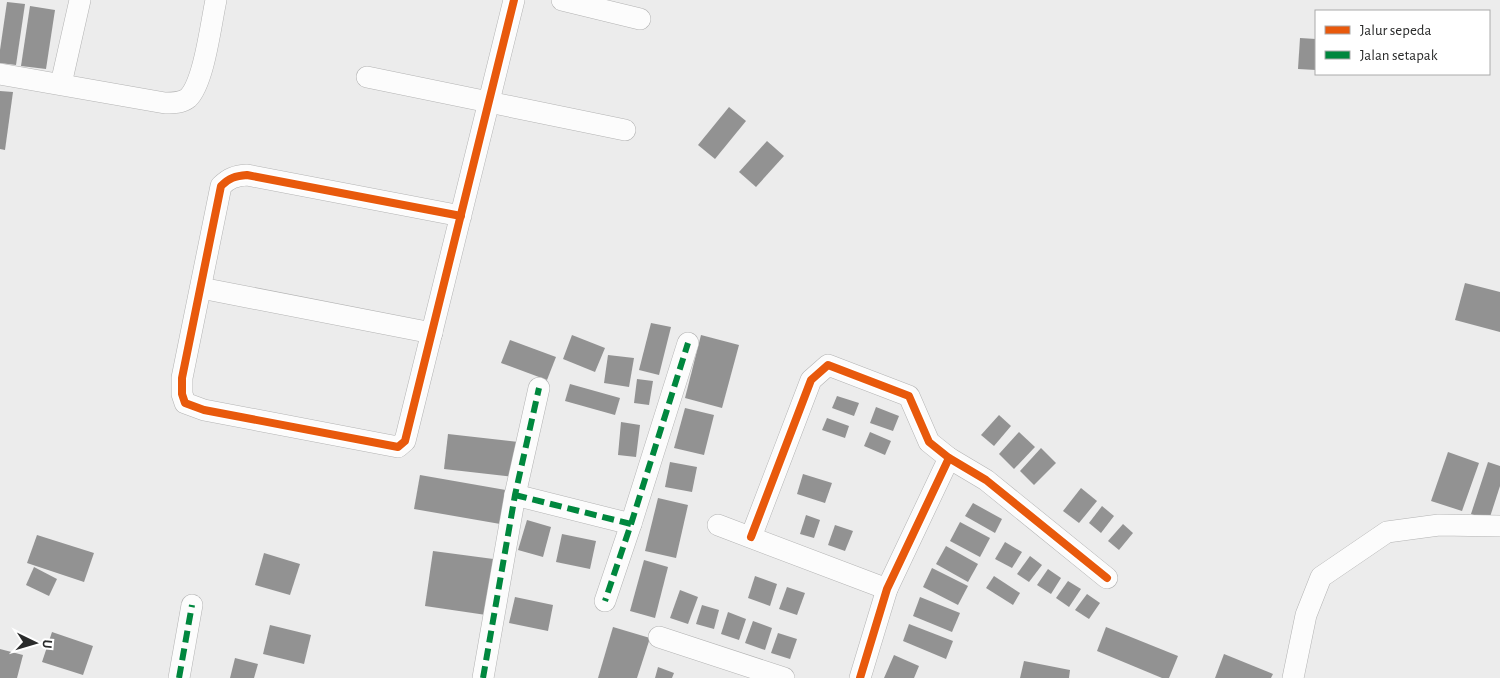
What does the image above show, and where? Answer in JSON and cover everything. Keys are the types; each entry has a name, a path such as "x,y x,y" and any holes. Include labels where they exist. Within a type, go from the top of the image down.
{"street":[{"path":"61,84 80,0"},
{"path":"0,74 165,103 178,102 188,98 200,76 216,0"},
{"path":"461,216 257,177 236,176 228,179 221,186 182,378 182,394 185,403 204,410 398,447 405,442 461,216 514,0"},
{"path":"562,0 640,19"},
{"path":"367,76 625,130"},
{"path":"201,288 432,333"},
{"path":"605,601 632,524 688,342"},
{"path":"750,537 811,380 828,366 909,396 929,442 949,458 986,480 1107,578"},
{"path":"483,678 516,495 539,388"},
{"path":"860,678 887,588 949,458"},
{"path":"516,495 632,524"},
{"path":"718,525 887,588"},
{"path":"1294,678 1306,615 1321,577 1387,532 1439,525 1500,526"},
{"path":"179,678 192,605"},
{"path":"658,637 784,678"}],"building":[{"path":"7,2 25,4 16,65 0,63"},
{"path":"30,6 55,10 46,69 21,66"},
{"path":"1300,38 1315,39 1315,70 1298,69"},
{"path":"0,91 13,92 5,150 0,149"},
{"path":"729,107 746,121 715,159 698,145"},
{"path":"767,141 784,156 756,187 739,172"},
{"path":"1465,283 1500,292 1500,332 1455,320"},
{"path":"651,323 671,327 659,375 639,370"},
{"path":"572,335 605,348 595,372 563,359"},
{"path":"701,335 739,345 722,408 685,398"},
{"path":"510,340 556,357 547,380 501,363"},
{"path":"608,355 634,358 629,387 604,383"},
{"path":"637,379 653,381 649,405 634,403"},
{"path":"570,384 620,398 615,415 565,401"},
{"path":"837,396 859,403 854,416 832,408"},
{"path":"876,407 899,416 893,431 870,423"},
{"path":"685,408 714,415 704,455 674,448"},
{"path":"999,415 1011,426 994,446 981,435"},
{"path":"827,418 849,426 845,438 822,430"},
{"path":"621,422 640,425 636,457 618,455"},
{"path":"870,432 891,441 885,455 864,446"},
{"path":"1019,432 1035,447 1014,469 999,454"},
{"path":"448,434 518,442 515,477 444,469"},
{"path":"1041,448 1056,463 1034,485 1020,471"},
{"path":"1448,452 1479,463 1462,511 1431,501"},
{"path":"670,462 697,467 692,492 665,487"},
{"path":"1488,462 1500,466 1500,486 1489,520 1471,514"},
{"path":"803,474 832,483 825,503 797,494"},
{"path":"420,475 512,491 506,525 414,509"},
{"path":"1081,488 1097,501 1079,523 1063,511"},
{"path":"658,498 688,505 676,558 645,551"},
{"path":"973,503 1002,519 995,533 965,516"},
{"path":"1102,506 1114,516 1101,533 1089,523"},
{"path":"806,515 820,520 814,538 800,534"},
{"path":"527,520 551,527 543,557 518,550"},
{"path":"960,522 990,538 980,557 950,541"},
{"path":"1123,524 1133,533 1119,550 1108,541"},
{"path":"835,525 853,531 845,551 828,545"},
{"path":"562,534 596,541 590,569 556,562"},
{"path":"37,535 94,553 84,582 27,563"},
{"path":"1005,542 1022,552 1012,568 995,559"},
{"path":"946,546 978,564 968,582 936,564"},
{"path":"433,551 501,560 493,616 425,606"},
{"path":"264,553 300,564 290,595 255,585"},
{"path":"1030,556 1042,565 1029,582 1017,574"},
{"path":"644,560 668,567 655,618 630,611"},
{"path":"34,567 57,579 49,596 26,585"},
{"path":"932,568 968,586 958,605 923,587"},
{"path":"1048,569 1061,578 1051,594 1037,585"},
{"path":"755,576 777,584 770,606 748,598"},
{"path":"994,576 1020,593 1013,605 986,588"},
{"path":"1068,581 1081,589 1069,607 1056,598"},
{"path":"787,587 805,593 797,615 779,609"},
{"path":"680,590 698,597 688,624 670,618"},
{"path":"1087,594 1100,603 1089,619 1075,610"},
{"path":"515,597 553,605 548,631 509,623"},
{"path":"920,597 960,613 952,632 913,616"},
{"path":"702,605 719,610 714,629 696,624"},
{"path":"728,612 746,619 739,640 721,634"},
{"path":"753,621 772,628 765,650 745,643"},
{"path":"909,624 953,641 946,659 903,641"},
{"path":"270,625 311,635 304,664 263,654"},
{"path":"613,627 650,638 637,678 598,678"},
{"path":"1106,627 1178,656 1169,678 1162,678 1097,651"},
{"path":"52,632 93,646 83,675 42,662"},
{"path":"778,633 797,639 790,659 771,653"},
{"path":"0,649 23,655 17,678 0,678"},
{"path":"1224,654 1273,674 1271,678 1215,678"},
{"path":"894,655 919,666 914,678 884,678"},
{"path":"235,658 258,664 254,678 230,678"},
{"path":"1024,661 1070,670 1069,678 1020,678"},
{"path":"658,667 674,673 672,678 655,678"}],"marked path":[{"path":"631,524 688,343"},
{"path":"483,678 515,495 539,388"},
{"path":"515,495 631,524 605,601"},
{"path":"179,678 192,605"}],"cycle path":[{"path":"461,216 247,175 227,181 221,186 182,378 182,394 185,403 204,410 398,447 405,441 460,220 473,165 514,0"},
{"path":"751,537 811,380 828,365 909,396 929,442 949,458"},
{"path":"860,678 887,589 949,458 986,480 1107,578"}]}
